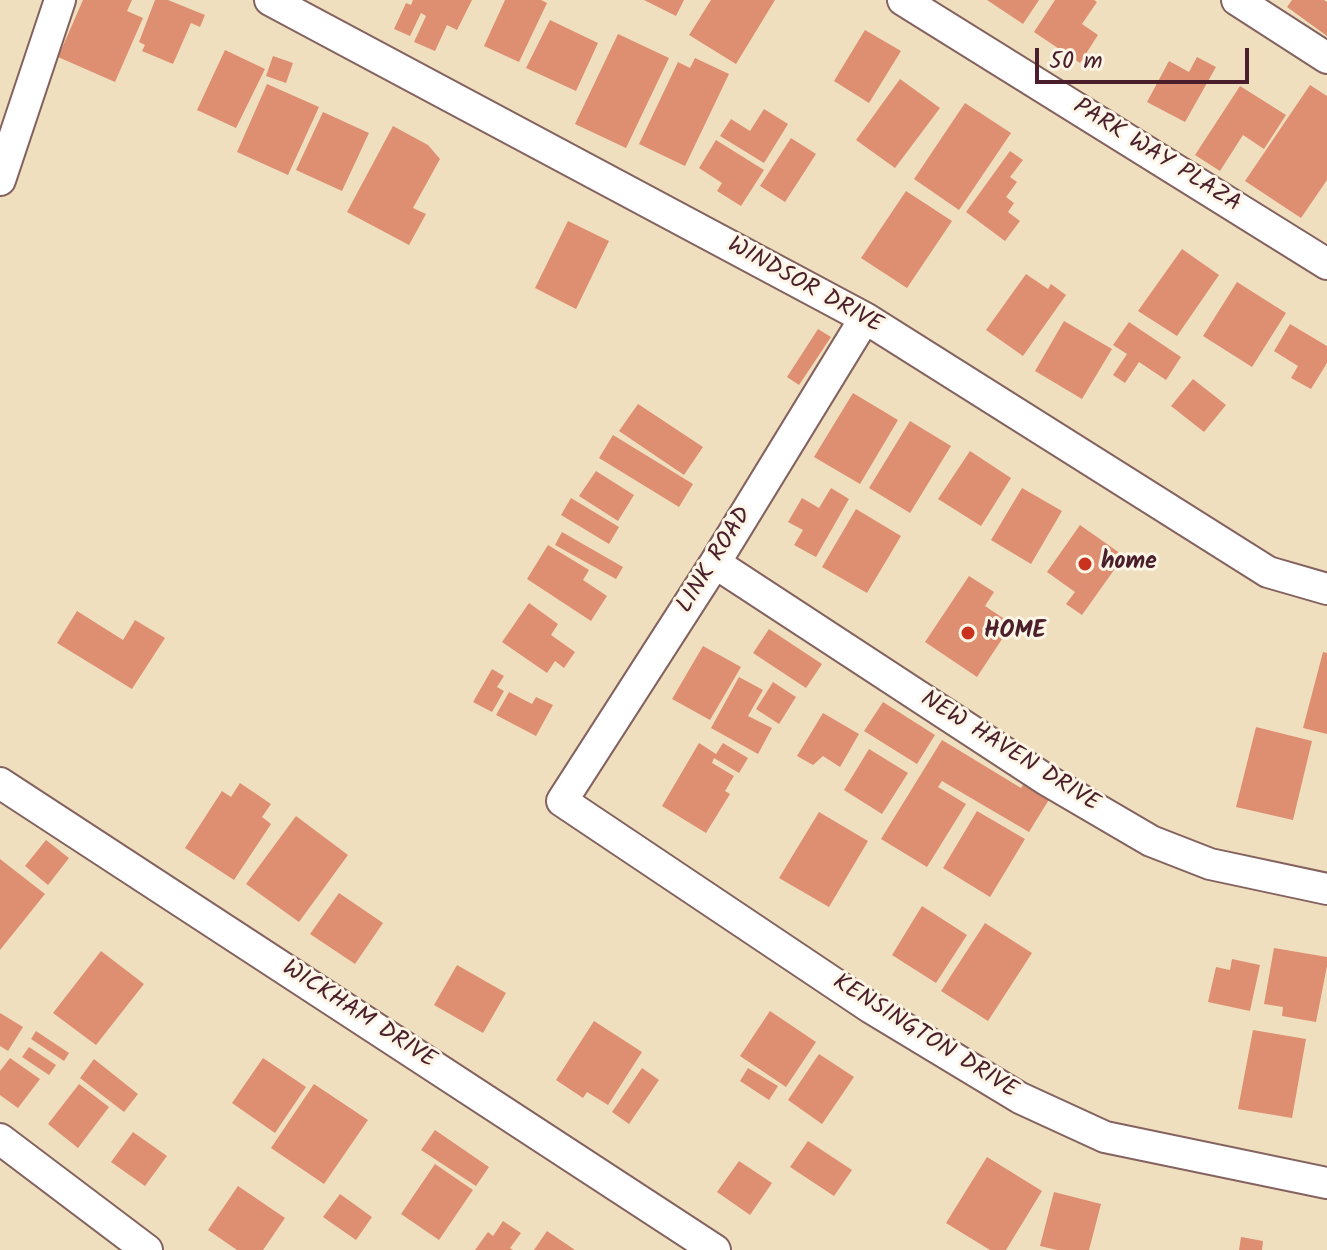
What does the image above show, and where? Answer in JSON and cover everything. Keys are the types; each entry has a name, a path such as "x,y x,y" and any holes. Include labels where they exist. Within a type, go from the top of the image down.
{"street":[{"path":"0,180 60,0"},
{"name":"WINDSOR DRIVE","path":"270,0 865,318 1268,572 1327,589"},
{"name":"PARK WAY PLAZA","path":"903,0 1327,264"},
{"path":"1237,0 1327,58"},
{"name":"LINK ROAD","path":"562,801 715,563 865,318"},
{"name":"NEW HAVEN DRIVE","path":"715,563 1045,779 1151,841 1210,864 1327,889"},
{"name":"WICKHAM DRIVE","path":"0,783 715,1250"},
{"name":"KENSINGTON DRIVE","path":"562,801 871,1008 1020,1098 1105,1137 1327,1183"},
{"path":"0,1139 147,1250"}],"building":[{"path":"83,0 132,0 127,11 143,18 115,82 58,57"},
{"path":"155,0 168,0 205,15 200,27 191,23 173,64 142,51 145,45 139,42"},
{"path":"413,0 472,0 457,30 447,25 435,51 414,42 426,16 421,13 410,36 394,29 406,3 411,5"},
{"path":"505,0 541,0 547,3 519,62 484,46"},
{"path":"644,0 684,0 676,16"},
{"path":"711,0 775,0 736,64 689,35"},
{"path":"987,0 1039,0 1023,24"},
{"path":"1055,0 1097,2 1082,24 1098,35 1080,63 1034,32"},
{"path":"1292,0 1327,2 1327,36 1287,7"},
{"path":"550,20 598,43 576,91 526,68"},
{"path":"865,30 901,51 869,103 834,81"},
{"path":"618,34 669,58 626,148 575,124"},
{"path":"225,50 265,69 236,128 197,110"},
{"path":"273,56 293,63 286,83 266,76"},
{"path":"1197,57 1216,67 1185,122 1147,102 1169,61 1189,72"},
{"path":"695,58 729,74 685,166 639,144 678,62 690,68"},
{"path":"900,79 940,108 895,168 856,140"},
{"path":"267,84 319,107 288,175 237,152"},
{"path":"1310,85 1327,96 1327,180 1301,218 1245,181"},
{"path":"1240,86 1286,115 1264,149 1243,135 1220,171 1195,155"},
{"path":"965,103 1011,133 959,210 914,179"},
{"path":"764,109 788,124 764,163 720,136 731,119 750,131"},
{"path":"323,112 369,133 342,191 296,170"},
{"path":"393,126 428,145 440,159 413,208 426,214 409,245 347,212"},
{"path":"791,138 816,154 785,202 760,186"},
{"path":"716,140 764,170 741,206 717,191 722,183 699,168"},
{"path":"1010,151 1023,160 1010,177 1017,182 1006,197 1014,203 1008,212 1020,221 1005,241 966,212"},
{"path":"906,191 952,221 907,288 861,258"},
{"path":"568,221 609,241 576,309 535,288"},
{"path":"1182,249 1219,275 1177,336 1138,311"},
{"path":"1026,274 1048,289 1051,284 1066,295 1023,356 986,330"},
{"path":"1237,282 1286,313 1252,367 1203,336"},
{"path":"1064,321 1112,349 1082,399 1035,371"},
{"path":"1129,322 1181,357 1166,380 1139,362 1125,383 1113,375 1127,354 1113,345"},
{"path":"1290,324 1327,346 1327,363 1311,389 1291,378 1298,366 1274,351"},
{"path":"818,329 831,337 799,385 787,377"},
{"path":"1193,379 1226,405 1204,432 1171,406"},
{"path":"853,393 898,420 860,484 814,457"},
{"path":"638,404 703,447 684,475 619,431"},
{"path":"910,421 951,446 910,513 869,488"},
{"path":"613,435 693,484 679,507 599,458"},
{"path":"970,451 1011,478 981,526 938,499"},
{"path":"596,471 634,495 618,521 579,496"},
{"path":"831,488 849,499 816,557 794,545 803,530 788,522 802,498 819,508"},
{"path":"1022,488 1062,511 1031,564 991,540"},
{"path":"571,498 619,527 609,544 561,515"},
{"path":"856,509 901,536 867,593 822,567"},
{"name":"home","path":"1080,525 1124,556 1082,615 1066,604 1075,592 1047,572"},
{"path":"562,532 623,567 616,579 555,545"},
{"path":"548,545 589,570 583,580 607,596 591,621 527,579"},
{"name":"HOME","path":"969,576 994,592 985,606 1012,624 977,677 925,642"},
{"path":"529,603 558,624 551,635 575,652 564,668 555,661 547,673 502,642"},
{"path":"77,611 123,640 135,620 165,638 132,689 57,643"},
{"path":"769,629 822,664 806,688 753,653"},
{"path":"703,646 741,667 710,720 672,699"},
{"path":"1323,652 1327,653 1327,734 1303,728"},
{"path":"492,669 504,676 497,687 504,691 492,712 473,702"},
{"path":"739,677 763,690 748,716 772,728 758,754 711,728"},
{"path":"773,682 796,697 779,724 756,709"},
{"path":"509,692 532,704 536,697 553,705 536,736 496,715"},
{"path":"883,702 935,735 917,764 864,731"},
{"path":"823,713 859,734 840,767 823,756 813,765 797,756"},
{"path":"1256,727 1312,741 1293,820 1236,807"},
{"path":"942,740 1021,788 1025,782 1050,798 1029,832 942,781 938,787 966,804 927,867 881,839"},
{"path":"699,743 716,754 723,743 748,758 739,773 714,758 712,763 734,776 725,791 730,794 706,833 662,806"},
{"path":"869,749 908,773 882,814 844,790"},
{"path":"240,783 271,804 262,817 271,824 234,880 185,848 222,791 231,797"},
{"path":"977,811 1025,839 990,897 943,868"},
{"path":"819,812 868,841 829,907 779,878"},
{"path":"296,816 348,855 299,922 246,884"},
{"path":"46,840 69,858 48,885 25,866"},
{"path":"0,859 45,894 0,950"},
{"path":"339,893 383,923 355,964 310,934"},
{"path":"922,906 967,935 936,983 892,955"},
{"path":"985,923 1032,953 988,1021 941,991"},
{"path":"1274,948 1327,957 1316,1022 1282,1016 1283,1007 1264,1004"},
{"path":"101,951 144,984 96,1045 53,1013"},
{"path":"1232,959 1260,965 1250,1011 1208,1002 1216,967 1230,970"},
{"path":"457,965 506,993 483,1033 434,1005"},
{"path":"770,1011 816,1042 786,1087 740,1056"},
{"path":"0,1013 23,1027 8,1051 0,1046"},
{"path":"594,1021 642,1052 608,1105 587,1092 583,1098 556,1080"},
{"path":"1253,1030 1306,1039 1292,1118 1238,1109"},
{"path":"36,1031 69,1053 64,1061 31,1039"},
{"path":"29,1047 56,1065 49,1075 22,1057"},
{"path":"819,1054 854,1077 822,1124 788,1100"},
{"path":"10,1058 40,1079 18,1108 0,1095 0,1071"},
{"path":"263,1058 306,1087 275,1133 232,1103"},
{"path":"94,1059 138,1094 124,1112 80,1078"},
{"path":"642,1068 659,1080 629,1124 612,1112"},
{"path":"748,1068 778,1086 769,1100 740,1081"},
{"path":"79,1084 109,1107 78,1148 48,1124"},
{"path":"314,1084 368,1120 324,1184 271,1148"},
{"path":"435,1130 489,1167 476,1186 421,1150"},
{"path":"133,1132 167,1156 145,1186 111,1162"},
{"path":"808,1141 852,1170 834,1196 790,1167"},
{"path":"987,1157 1042,1191 1006,1250 990,1250 946,1223"},
{"path":"739,1161 772,1183 750,1215 717,1192"},
{"path":"435,1164 473,1190 439,1240 401,1214"},
{"path":"238,1186 285,1218 263,1250 237,1250 208,1230"},
{"path":"1054,1192 1101,1204 1089,1250 1057,1250 1040,1246"},
{"path":"340,1194 372,1217 356,1240 323,1217"},
{"path":"503,1221 521,1233 510,1248 513,1250 475,1250 488,1232 493,1236"},
{"path":"547,1231 575,1250 534,1250"},
{"path":"1241,1237 1263,1241 1262,1250 1239,1250"}],"place":[{"name":"home","path":"1085,564"},
{"name":"HOME","path":"968,633"}]}
